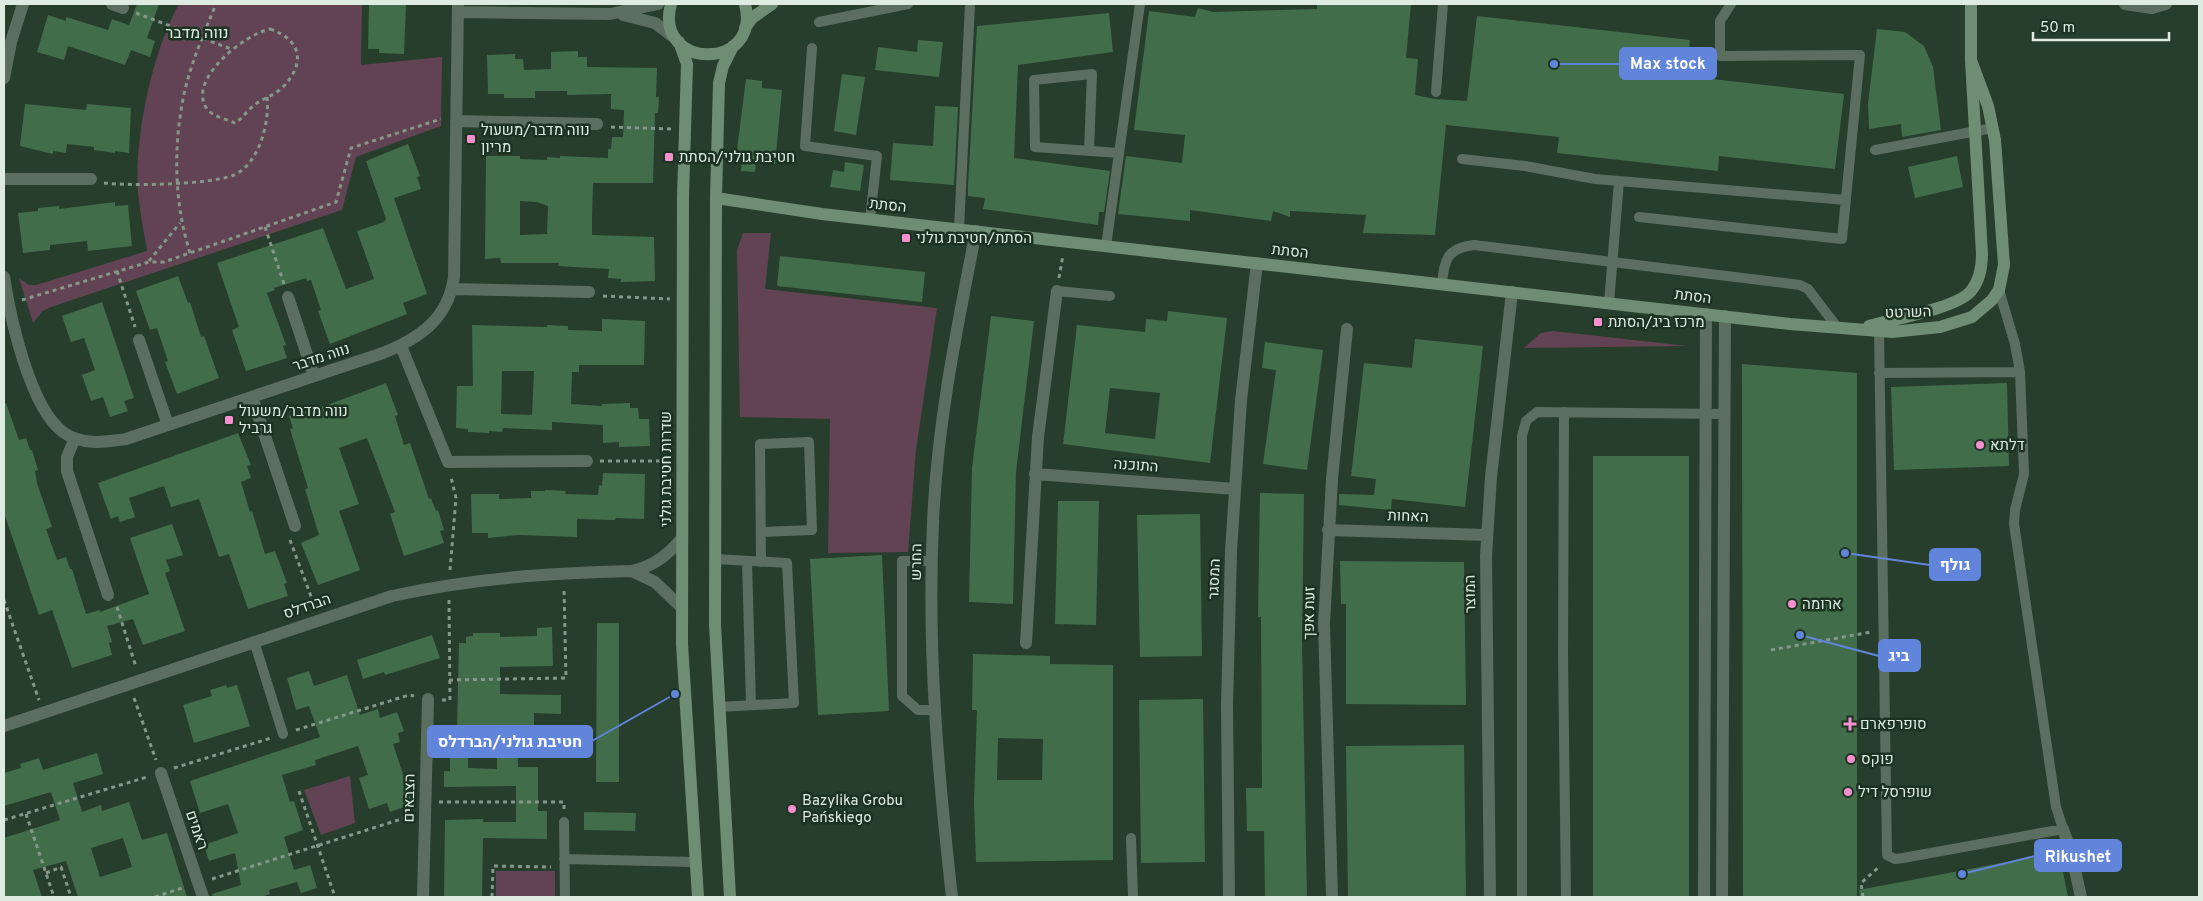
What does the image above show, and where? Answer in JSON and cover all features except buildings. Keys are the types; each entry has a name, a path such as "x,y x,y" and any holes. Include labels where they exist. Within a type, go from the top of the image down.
{"street":[{"path":"4,78 11,42 23,4"},
{"path":"610,14 658,4"},
{"name":"שדרות חטיבת גולני","path":"671,4 669,20 687,64 683,300 682,608 684,684 698,897"},
{"path":"745,4 747,12 745,28"},
{"path":"730,897 719,707 715,559 716,198 720,83 723,66 733,46 752,18 772,4"},
{"name":"השרטט","path":"1861,328 1954,303 1964,298 1977,282 1982,254 1971,60 1971,4"},
{"path":"2125,4 2141,8 2164,5"},
{"path":"458,8 610,14 655,23 689,51 704,55 719,54 733,46"},
{"name":"נווה מדבר","path":"4,277 17,336 34,388 46,413 64,432 75,438 90,442 126,439 401,346 416,338 437,320 446,305 452,289 458,8"},
{"name":"השרטט","path":"1861,328 1892,332 1940,327 1958,323 1984,309 1999,290 2004,266 1993,128 1971,60"},
{"path":"456,118 596,124"},
{"path":"4,179 92,179"},
{"name":"הסתת","path":"716,198 870,220 1706,314 1861,328"},
{"name":"החרש","path":"952,897 935,710 931,610 932,561 940,432 955,337 976,231"},
{"name":"המסגר","path":"1229,897 1227,706 1235,489 1242,392 1257,263"},
{"path":"452,289 589,292"},
{"path":"1026,643 1038,437 1057,291"},
{"name":"המוצר","path":"1490,897 1487,535 1492,469 1512,292"},
{"path":"288,297 314,376"},
{"path":"1704,897 1706,314"},
{"path":"1722,897 1725,316"},
{"name":"זעת אפך","path":"1332,897 1324,654 1328,530 1336,429 1347,329"},
{"path":"4,340 17,336"},
{"path":"139,340 168,425"},
{"path":"401,346 448,462 586,461"},
{"path":"252,397 295,526"},
{"path":"75,438 67,457 67,471 108,595"},
{"name":"התוכנה","path":"1035,474 1235,489"},
{"name":"האחות","path":"1328,530 1487,535"},
{"name":"הברדלס","path":"4,726 392,596 448,584 502,577 632,571 662,558 682,538"},
{"name":"הברדלס","path":"632,571 655,582 682,608"},
{"name":"הצבאים","path":"424,897 428,699"},
{"name":"ראמים","path":"161,772 203,897"},
{"path":"2063,829 2071,852 2081,897"}],"lane":[{"path":"819,22 876,6 908,4"},
{"path":"959,229 970,4"},
{"path":"1106,246 1140,4"},
{"path":"1436,92 1443,4"},
{"path":"1639,217 1842,238 1860,55 1720,56 1720,21 1731,4"},
{"path":"812,48 806,146 876,156 870,220"},
{"path":"1090,151 1092,74 1034,80 1035,147 1090,151 1119,153"},
{"path":"1875,150 1993,128"},
{"path":"1462,159 1525,166 1595,179 1846,200"},
{"path":"1608,303 1619,181"},
{"path":"1442,284 1444,264 1452,252 1464,246 1474,245 1800,285 1808,289 1837,327"},
{"path":"1878,330 1886,855 1903,858 2063,829 2056,807 2014,524 2015,510 2024,474 2020,372 2015,344 1999,290"},
{"path":"1057,291 1110,296"},
{"path":"1879,373 2020,372"},
{"path":"1522,897 1522,436 1526,421 1537,412 1707,412 1725,414"},
{"path":"1564,412 1563,655 1566,897"},
{"path":"761,562 760,444 809,442 812,530 762,532"},
{"path":"715,559 787,563 794,702 719,707"},
{"path":"747,561 751,705"},
{"path":"932,561 902,561 902,696 918,710 935,710"},
{"path":"254,641 283,734"},
{"path":"564,822 565,897"},
{"path":"1131,838 1133,897"},
{"path":"564,863 695,862"}],"path":[{"path":"190,253 180,223 176,183 181,113 184,93 202,38 216,4"},
{"path":"118,6 231,49"},
{"path":"270,29 281,33 292,43 298,53 296,70 283,87 267,97 235,123 208,110 204,103 203,93 217,61 231,49 260,30 270,29"},
{"path":"92,179 106,183 176,183 215,180 236,174 249,164 255,155 268,108 267,97"},
{"path":"9,304 148,262 164,262 336,202 351,148 456,118"},
{"path":"596,124 607,127 685,129"},
{"path":"148,262 180,223"},
{"path":"265,227 288,297"},
{"path":"1057,291 1065,241"},
{"path":"117,271 139,340"},
{"path":"589,292 599,296 683,300"},
{"path":"586,461 682,460"},
{"path":"448,462 456,498 448,584"},
{"path":"295,526 288,535 320,619"},
{"path":"449,680 566,678 564,573"},
{"path":"108,595 115,602 135,682 161,772"},
{"path":"4,600 44,712"},
{"path":"1770,650 1882,630"},
{"path":"299,791 335,897"},
{"path":"155,897 318,846 426,807 564,802 564,822"},
{"path":"26,814 54,897"},
{"path":"1864,897 1861,883 1890,857"},
{"path":"492,897 492,866 564,863"},
{"path":"46,874 61,867 71,897"}],"shaded area":[{"path":"179,4 362,4 361,65 442,57 441,126 356,157 342,210 51,307 43,311 33,323 19,278 29,285 36,285 147,251 138,193 139,147 142,122 153,70 169,24"},
{"path":"743,233 771,233 765,289 937,308 916,450 908,552 828,553 830,419 740,417 737,250"},
{"path":"1553,331 1687,346 1524,348 1541,333"},
{"path":"350,776 355,823 321,835 304,790"},
{"path":"496,871 555,871 555,897 496,897"}],"place":[{"name":"Max stock","path":"1554,64"},
{"name":"נווה מדבר/משעול מריון","path":"471,139"},
{"name":"חטיבת גולני/הסתת","path":"669,157"},
{"name":"הסתת/חטיבת גולני","path":"906,238"},
{"name":"מרכז ביג/הסתת","path":"1598,322"},
{"name":"נווה מדבר/משעול גרביל","path":"229,420"},
{"name":"דלתא","path":"1980,445"},
{"name":"גולף","path":"1845,553"},
{"name":"ארומה","path":"1792,604"},
{"name":"ביג","path":"1800,635"},
{"name":"חטיבת גולני/הברדלס","path":"675,694"},
{"name":"סופרפארם","path":"1850,724"},
{"name":"פוקס","path":"1851,759"},
{"name":"שופרסל דיל","path":"1848,792"},
{"name":"Bazylika Grobu Pańskiego","path":"792,809"},
{"name":"Rikushet","path":"1962,874"}],"district":[{"name":"נווה מדבר","path":"197,32"}]}
